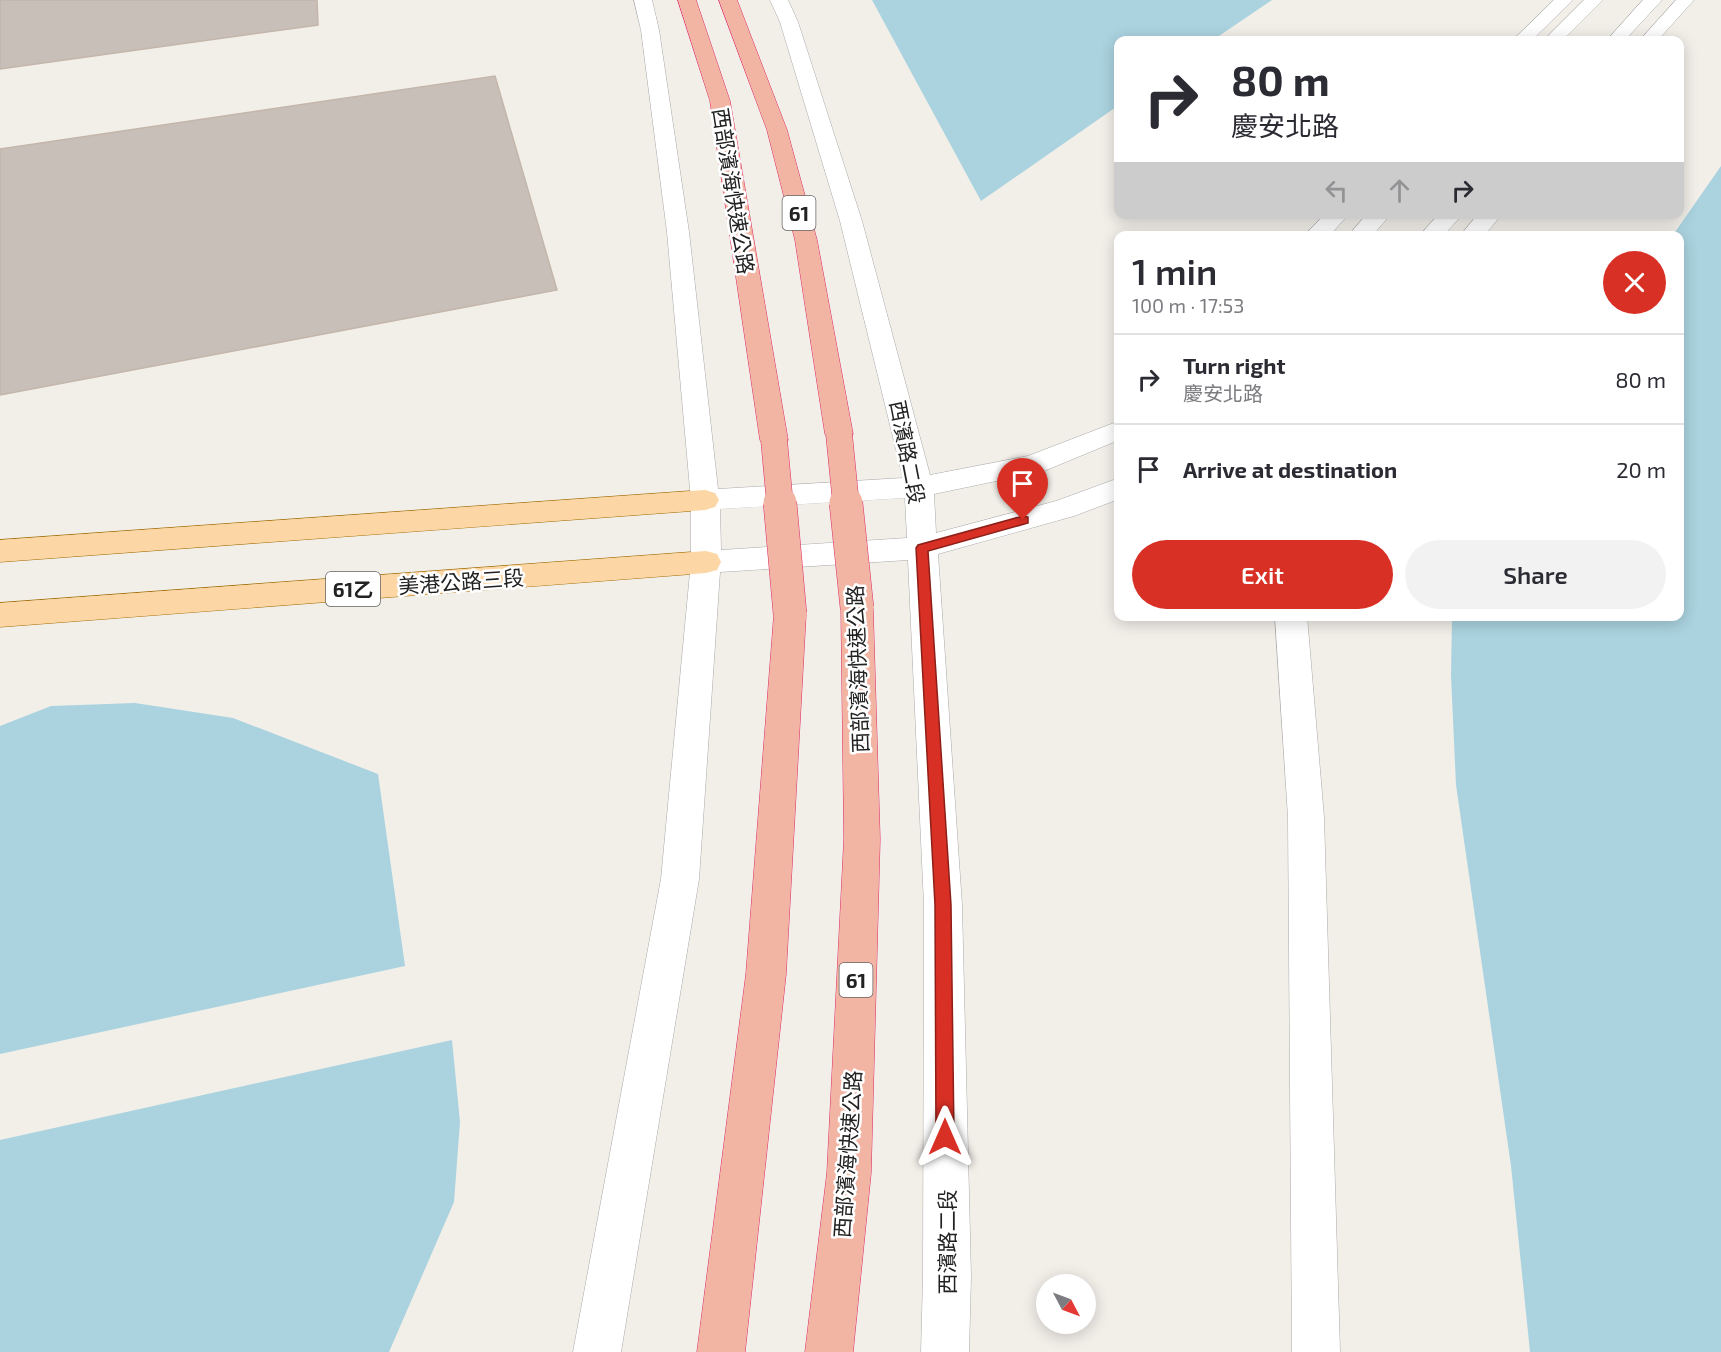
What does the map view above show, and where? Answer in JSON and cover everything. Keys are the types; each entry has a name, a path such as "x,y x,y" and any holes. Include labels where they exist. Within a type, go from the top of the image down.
{"highway":[{"name":"西部濱海快速公路","path":"687,0 720,101 774,440 790,615 766,974 721,1352"},
{"name":"西部濱海快速公路","path":"728,0 777,130 806,240 839,434 857,608 862,839 856,1006 849,1173 829,1352"}],"main road":[{"path":"0,551 705,500"},
{"name":"美港公路三段","path":"0,615 706,562"}],"street":[{"path":"597,1352 680,879 706,562 705,500 678,232 650,30 643,0"},
{"name":"西濱路二段","path":"779,0 789,22 850,221 885,347 919,487 943,905 945,1352"},
{"path":"1526,36 1564,0"},
{"path":"1557,36 1594,0"},
{"path":"1620,36 1653,0"},
{"path":"1653,36 1685,0"},
{"path":"1320,231 1333,219"},
{"path":"1364,231 1375,219"},
{"path":"1435,231 1447,219"},
{"path":"1476,231 1487,219"},
{"path":"705,500 919,487 1034,464 1114,432"},
{"path":"706,562 922,548 1064,509 1114,490"},
{"path":"1291,621 1306,817 1316,1352"}],"water":[{"path":"872,0 1272,0 1219,36 1114,36 1114,108 981,201"},
{"path":"1721,166 1721,1352 1530,1352 1511,1166 1456,785 1451,675 1452,621 1684,621 1684,231 1676,231"},
{"path":"135,703 233,718 378,774 405,966 0,1054 0,726 51,706"},
{"path":"452,1040 460,1122 454,1202 389,1352 0,1352 0,1140"}],"building":[{"path":"0,0 317,0 318,25 0,69"},
{"path":"495,76 557,290 0,395 0,149"}],"route":[{"path":"945,1137 943,905 922,548 1023,520"}]}
